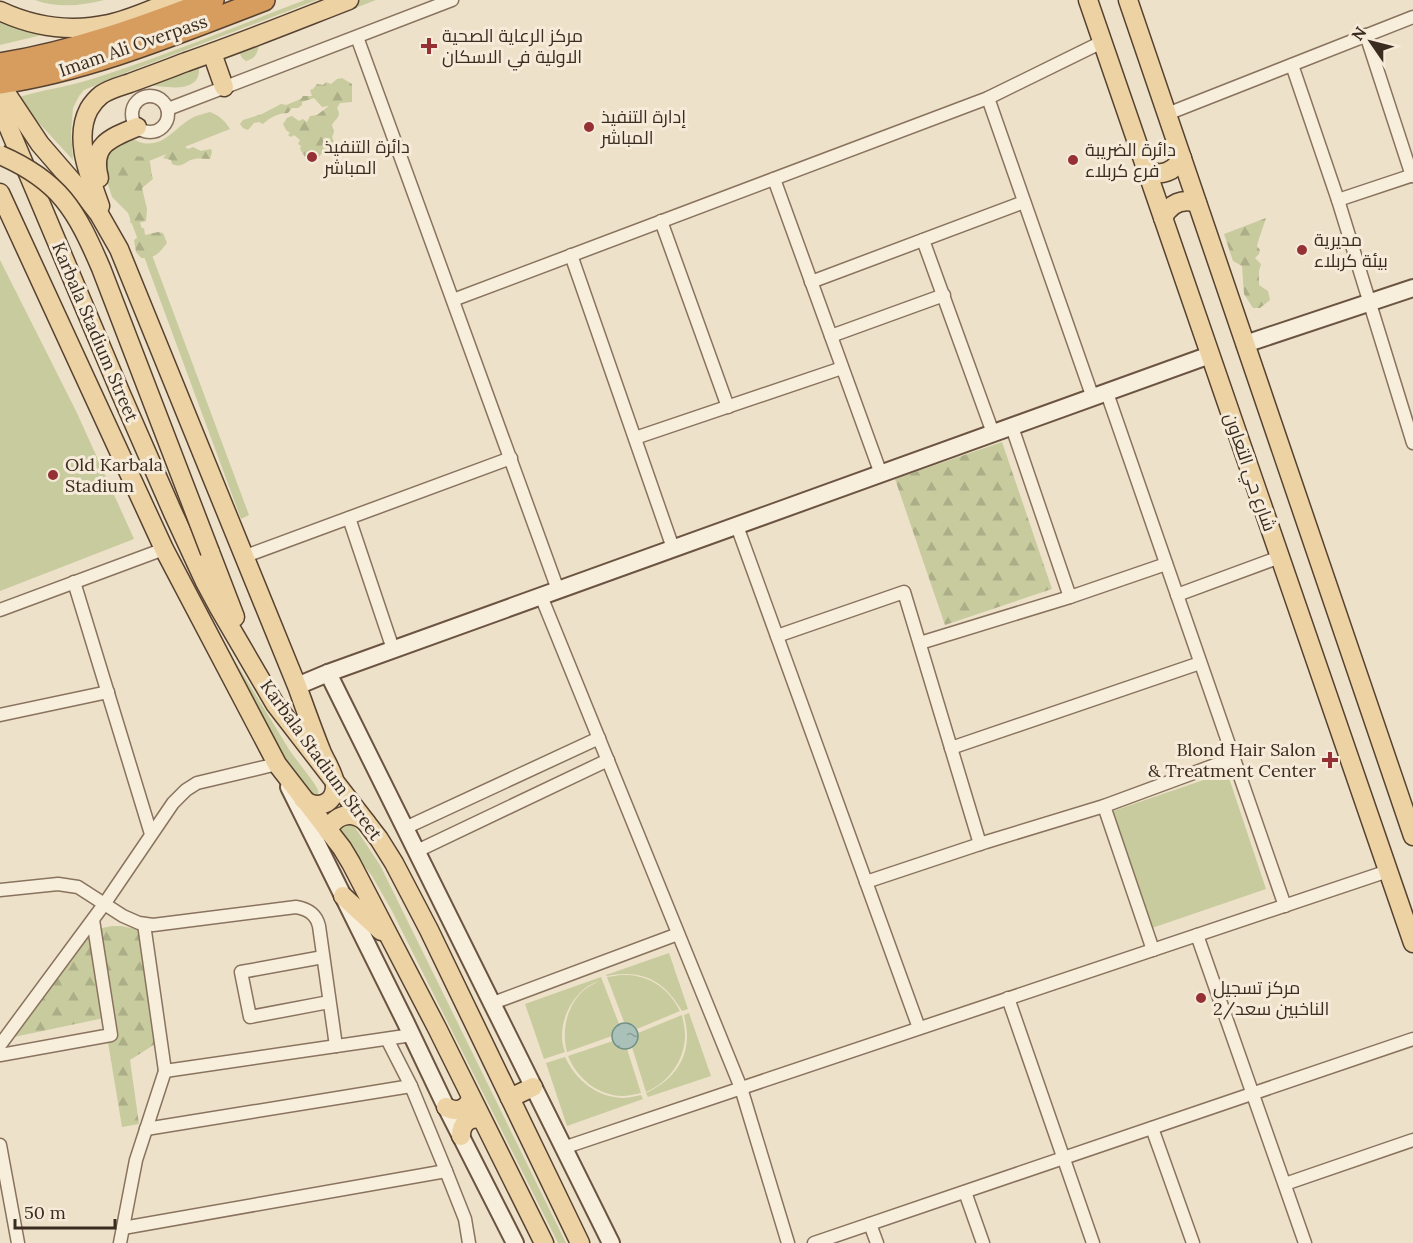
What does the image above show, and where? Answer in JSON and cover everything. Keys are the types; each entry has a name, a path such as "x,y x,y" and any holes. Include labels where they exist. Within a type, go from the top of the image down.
{"highway":[{"name":"Imam Ali Overpass","path":"0,64 45,56 90,44 213,0"},
{"name":"Imam Ali Overpass","path":"0,83 56,73 93,63 264,0"}],"main road":[{"path":"0,11 43,25 77,28 111,23 176,0"},
{"path":"106,225 88,173 82,139 88,110 101,95 349,0"},
{"name":"شارع حي التعاون","path":"1088,0 1411,934"},
{"name":"شارع حي التعاون","path":"1128,0 1412,831"},
{"path":"212,53 224,87"},
{"path":"0,83 40,144 85,196 106,225 119,249"},
{"name":"Karbala Stadium Street","path":"0,107 173,513 219,608 275,704 379,839 400,873 580,1243"},
{"path":"136,127 117,135 104,144 96,159 97,170 119,249 335,782 333,796 322,805 308,804 303,799"},
{"path":"0,155 27,168 53,188 68,203 82,226 101,268 234,614 267,690"},
{"path":"1147,170 1153,173 1167,173 1173,170 1182,158"},
{"name":"Karbala Stadium Street","path":"0,193 164,549 278,764 351,863 437,1028 544,1243"},
{"path":"1162,218 1177,202 1197,203"},
{"path":"328,831 335,819 347,814 360,817 366,822"},
{"path":"343,896 392,942"},
{"path":"510,1098 533,1088"},
{"path":"446,1107 454,1110 463,1108 471,1098"},
{"path":"461,1136 461,1130 466,1121 481,1119"}],"street":[{"path":"168,109 452,0"},
{"path":"1167,114 1413,16"},
{"path":"1338,200 1413,175 1366,35"},
{"path":"357,37 558,590"},
{"path":"453,300 988,98 1102,42"},
{"path":"1292,65 1338,200 1413,443"},
{"path":"150,96 161,99 168,109 169,115 164,127 153,133 141,131 133,121 132,110 139,100 150,96"},
{"path":"988,98 1024,202 1166,564 1285,906"},
{"path":"774,179 881,474"},
{"path":"811,282 1024,202"},
{"path":"661,221 728,407"},
{"path":"923,240 993,434"},
{"path":"571,255 674,548"},
{"path":"1245,344 1413,288"},
{"path":"831,336 944,295"},
{"path":"297,686 328,672 1210,356"},
{"path":"635,438 842,368"},
{"path":"1012,427 1070,597"},
{"path":"243,557 511,458"},
{"path":"350,518 393,649"},
{"path":"737,526 919,1028"},
{"path":"0,610 164,549"},
{"path":"1177,595 1280,557"},
{"path":"920,643 1070,597 1166,564"},
{"path":"74,582 151,834"},
{"path":"777,636 904,592 980,844"},
{"path":"541,596 741,1088 788,1243"},
{"path":"951,748 1200,663"},
{"path":"328,672 611,1243"},
{"path":"0,715 108,692"},
{"path":"405,828 599,738"},
{"path":"866,882 1104,806 1234,758"},
{"path":"417,851 608,760"},
{"path":"0,1045 93,920 173,803 197,783 278,764 515,1243"},
{"path":"1104,806 1153,950"},
{"path":"562,1148 1388,871"},
{"path":"0,890 58,884 78,887 123,916 144,924 296,907 311,912 317,921 336,1046"},
{"path":"0,1056 111,1035 93,920"},
{"path":"120,1243 136,1160 165,1071 144,924"},
{"path":"493,1003 678,934"},
{"path":"1197,935 1305,1243"},
{"path":"323,957 241,972 250,1017 329,1002"},
{"path":"1008,998 1093,1243"},
{"path":"165,1071 412,1035"},
{"path":"387,1039 411,1086 446,1171 465,1219 469,1243"},
{"path":"814,1243 1413,1039"},
{"path":"146,1129 411,1086"},
{"path":"1152,1128 1193,1243"},
{"path":"1285,1184 1413,1140"},
{"path":"0,1145 5,1207 18,1243"},
{"path":"123,1228 446,1171"},
{"path":"965,1192 983,1243"},
{"path":"870,1224 877,1243"}],"green space":[{"path":"35,0 104,0 69,5 43,3"},
{"path":"305,0 317,0 84,90 73,108 71,132 73,160 16,98 83,82 119,70"},
{"path":"361,0 376,0 259,45 258,51 249,60 246,61 240,54 243,49 299,24"},
{"path":"0,17 50,33 0,45"},
{"path":"195,67 199,69 198,77 188,86 149,85"},
{"path":"342,78 352,84 352,102 340,103 337,108 339,115 332,125 334,132 332,137 337,149 329,155 321,154 317,160 305,157 298,144 300,140 294,135 291,137 288,135 290,133 283,124 287,118 292,116 299,121 303,119 307,122 310,116 317,115 329,106 322,107 314,98 302,102 298,108 292,108 288,113 275,116 263,124 254,123 248,130 240,124 243,120 262,114 281,104 286,105 303,96 312,96 310,90 317,84 323,85 326,82 331,84"},
{"path":"210,112 222,119 230,129 121,172 249,515 241,519 128,213 112,197 101,163 104,151 129,138 143,143 158,142 192,118"},
{"path":"182,144 188,149 193,147 201,151 211,149 210,159 192,160 179,165 172,164 171,160 163,158 171,149"},
{"path":"132,156 145,157 150,161 153,179 142,188 147,209 146,221 138,223 130,223 133,209 115,175 120,161"},
{"path":"1266,218 1257,246 1260,250 1259,254 1255,258 1261,264 1259,285 1268,291 1270,300 1260,308 1253,308 1244,294 1242,266 1233,261 1224,234"},
{"path":"144,228 145,235 163,233 167,243 156,255 141,258 136,252 134,240 140,236 140,229"},
{"name":"Old Karbala Stadium","path":"0,260 76,411 134,539 0,591"},
{"path":"1002,442 1052,589 945,625 895,479"},
{"path":"235,661 290,751 314,783 318,790 319,801 300,789"},
{"path":"1227,772 1266,889 1152,928 1113,811"},
{"path":"338,822 352,823 380,865 566,1243 558,1243 392,911 372,876 338,833"},
{"path":"112,926 141,930 160,1041 130,1060 139,1124 122,1127 104,1018 14,1037 88,931"},
{"path":"669,953 688,1009 682,1011 668,991 651,979 631,974 606,976 606,975"},
{"path":"638,976 658,985 669,994 680,1011 637,1029 634,1025 624,1022 607,977"},
{"path":"601,977 619,1024 615,1026 612,1036 567,1052 565,1027 573,1003 584,990 600,980 583,990 572,1003 568,1011 562,1036 565,1052 544,1059 525,1004"},
{"path":"689,1013 711,1076 648,1097 646,1093 670,1077 681,1062 687,1044 684,1015"},
{"path":"682,1015 685,1035 679,1061 662,1082 646,1092 632,1047 638,1033"},
{"path":"613,1041 619,1047 627,1049 641,1093 622,1096 596,1089 582,1078 568,1056"},
{"path":"565,1057 574,1073 595,1090 612,1097 641,1095 643,1099 567,1126 546,1063"}],"water":[{"path":"625,1023 634,1027 638,1036 634,1045 625,1049 616,1045 612,1036 616,1027"}],"place":[{"name":"مركز الرعاية الصحية الاولية في الاسكان","path":"429,46"},
{"name":"إدارة التنفيذ المباشر","path":"589,127"},
{"name":"دائرة التنفيذ المباشر","path":"312,157"},
{"name":"دائرة الضريبة فرع كربلاء","path":"1073,160"},
{"name":"مديرية بيئة كربلاء","path":"1302,250"},
{"name":"Old Karbala Stadium","path":"53,475"},
{"name":"Blond Hair Salon & Treatment Center","path":"1330,760"},
{"name":"مركز تسجيل الناخبين سعد/2","path":"1201,998"}]}
